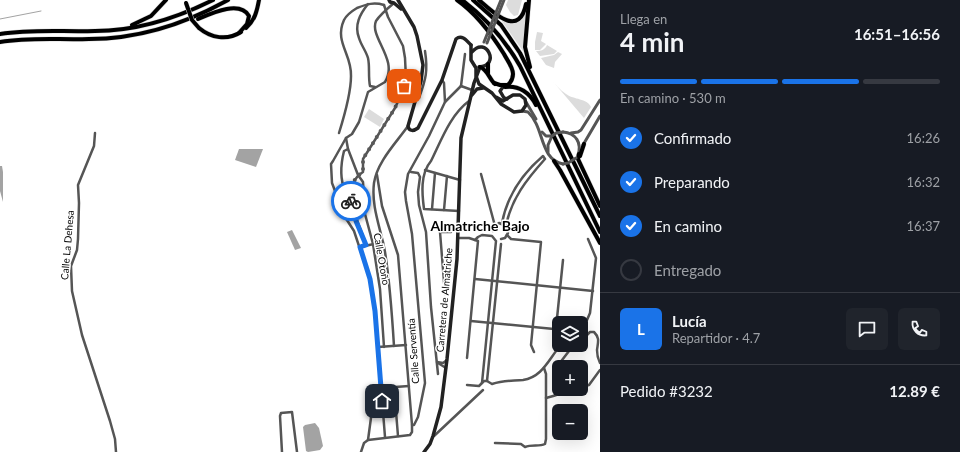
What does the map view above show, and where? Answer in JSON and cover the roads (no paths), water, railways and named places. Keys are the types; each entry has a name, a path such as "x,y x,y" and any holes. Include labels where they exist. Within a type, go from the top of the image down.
{"highway":[{"path":"110,31 145,20 157,11 166,0"},
{"path":"0,34 31,30 110,31 160,21 195,9 213,0"},
{"path":"142,34 185,21 228,0"},
{"path":"186,1 192,20 199,28 211,36 226,37 239,33 253,20 259,0"},
{"path":"457,0 473,12 492,35 511,67 513,75 508,85 504,86 494,83"},
{"path":"462,0 485,19 513,53 600,232"},
{"path":"473,0 501,26 520,53 600,216"},
{"path":"479,0 502,19 508,22 515,21 524,14 528,0"},
{"path":"528,0 525,40 526,56 544,101"},
{"path":"0,42 31,38 88,40 142,34 166,30 234,5 244,8 249,16 247,24 239,33"},
{"path":"488,64 488,74"},
{"path":"480,67 484,68 494,83 503,87 508,86 518,88 530,95 556,141"},
{"path":"580,162 580,155 584,144"},
{"path":"577,156 600,206"},
{"path":"553,160 600,243"}],"main road":[{"path":"389,0 392,3 396,1 414,27 423,65 423,72 408,129 411,131 418,128 442,80 458,37 466,39 471,45 472,52 470,58 476,68 476,76 478,81 484,88 489,90 502,104 514,112 522,111 525,108 526,102 523,97 516,94 507,99 500,100 496,97"},
{"path":"471,45 488,50 490,57 488,64 480,67 473,64"},
{"path":"472,52 480,47"},
{"name":"Carretera de Almatriche","path":"424,452 434,436 441,407 457,259 461,138 472,90 480,67"},
{"path":"503,87 500,91 504,98 507,99"},
{"path":"470,100 477,89 484,88"}],"street":[{"path":"384,5 389,0"},
{"path":"488,50 485,42 500,0"},
{"path":"480,47 485,42 504,0"},
{"path":"385,437 378,347 370,279 354,231 345,217 332,183 331,164 346,138 352,134 359,122 368,92 385,82 388,74 388,64 375,26 379,17 396,1"},
{"path":"339,133 351,77 349,58 341,42 341,27 346,17 352,10 368,4 377,3 384,5"},
{"path":"368,4 361,12 357,30 358,37 367,56 370,68 370,86 373,88 376,87"},
{"path":"351,203 353,181 363,172 363,159 401,95 406,79 403,46 388,17 384,5"},
{"path":"415,100 419,98 427,74 428,65 425,51"},
{"path":"445,102 461,86 465,54"},
{"path":"442,80 444,83 445,102"},
{"path":"461,86 472,90"},
{"path":"459,211 424,209 423,187 425,170 459,110 470,100"},
{"path":"553,160 548,150 551,137 556,133 571,133 581,130 600,100"},
{"name":"Calle Serventía","path":"412,425 414,425 418,416 425,383 412,234 406,201 407,179 445,102"},
{"path":"526,102 543,133 546,136 551,137"},
{"path":"522,111 528,112 535,120 549,157 563,164 572,161 577,156 600,116"},
{"path":"394,346 390,288 383,242 374,207 374,183 386,157 408,126"},
{"name":"Calle La Dehesa","path":"95,133 94,146 78,185 78,239 71,272 72,296 82,335 110,421 116,452"},
{"path":"571,133 578,140 580,149 577,156"},
{"name":"Calle Otoño","path":"346,138 348,149 358,175 363,182 365,214 373,244 380,289 384,347"},
{"path":"348,149 344,151 342,158 342,181 366,245"},
{"path":"501,239 505,238 507,235 508,231 506,226 512,205 530,176 546,159 543,156 534,163 511,195 504,211 502,223"},
{"path":"425,170 460,180"},
{"path":"410,172 418,173 420,177 418,192 419,205 426,232 431,307 438,374"},
{"path":"432,210 435,173"},
{"path":"481,174 490,215 495,226"},
{"name":"Calle Serventía","path":"377,175 382,206 398,255 412,425"},
{"path":"444,210 447,176"},
{"path":"493,231 495,226 502,223"},
{"path":"502,223 506,226"},
{"path":"445,294 440,232 451,232"},
{"path":"476,240 482,235 492,236 495,238 496,247 482,383"},
{"path":"507,235 511,239 541,242 531,345 534,352"},
{"path":"458,238 476,240"},
{"path":"588,239 596,258 593,291 588,318"},
{"path":"467,358 478,241 476,240"},
{"path":"360,247 383,242"},
{"path":"487,381 501,244"},
{"path":"471,321 556,328 563,260"},
{"path":"475,279 593,291"},
{"path":"588,334 590,332 594,332 598,336 598,356 600,363"},
{"path":"378,347 406,344"},
{"path":"487,381 492,384 503,381 532,378 544,368 556,352"},
{"path":"562,360 568,352"},
{"path":"437,362 443,363 447,360"},
{"path":"437,362 446,368"},
{"path":"495,443 521,444 526,447 530,445 545,444 546,374 544,368"},
{"path":"588,385 600,370"},
{"path":"467,385 479,386 487,381"},
{"path":"381,388 408,386"},
{"path":"394,387 398,436"},
{"path":"368,440 375,388"},
{"path":"434,436 483,390"},
{"path":"546,398 555,396"},
{"path":"282,452 280,416 281,413 292,412 297,452"},
{"path":"361,452 364,443 368,440 410,434 412,432 412,425"}],"waterway":[{"path":"0,19 41,11"}],"district":[{"name":"Almatriche Bajo","path":"480,225"}]}
